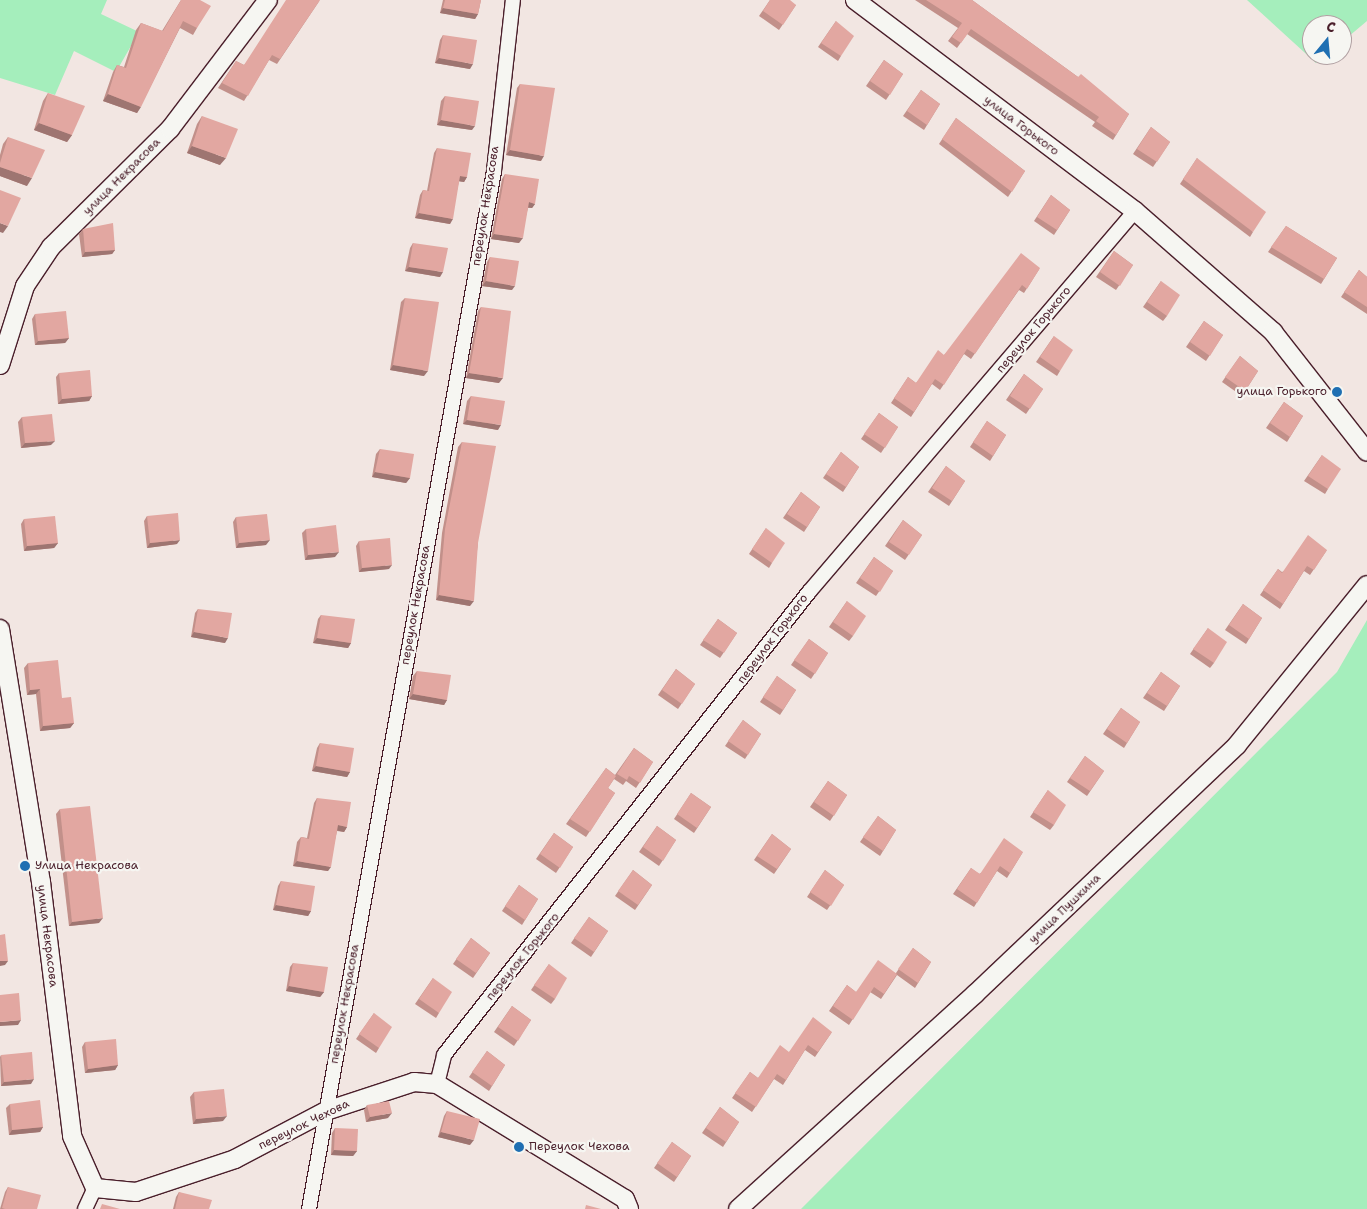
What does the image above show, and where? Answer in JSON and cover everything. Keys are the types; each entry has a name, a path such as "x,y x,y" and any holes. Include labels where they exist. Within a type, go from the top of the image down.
{"street":[{"name":"улица Некрасова","path":"0,365 25,286 51,247 170,129 268,0"},
{"name":"переулок Некрасова","path":"309,1209 494,171 514,0"},
{"name":"улица Горького","path":"855,0 1135,211 1273,332 1367,452"},
{"name":"переулок Горького","path":"437,1084 444,1055 809,592 1135,211"},
{"name":"улица Пушкина","path":"738,1209 975,994 1237,745 1367,585"},
{"name":"улица Некрасова","path":"0,629 41,882 72,1136 95,1188"},
{"name":"переулок Чехова","path":"95,1188 136,1192 236,1159 326,1111 414,1082 437,1084 625,1199 629,1209"},
{"path":"85,1209 95,1188"}],"green space":[{"path":"0,0 107,0 101,14 139,32 116,72 74,51 55,95 0,78"},
{"path":"1247,0 1367,0 1367,21 1352,34 1352,15 1302,15 1302,50"},
{"path":"1367,620 1367,1209 801,1209 1337,672"}],"building":[{"path":"181,0 200,0 211,6 197,28 183,21 141,107 108,94 117,65 126,68 141,23 163,31"},
{"path":"286,0 320,0 280,59 272,55 248,96 222,83 236,61 244,65"},
{"path":"445,0 481,0 478,14 443,8"},
{"path":"770,0 790,0 796,5 783,25 763,11"},
{"path":"926,0 972,0 1078,77 1081,74 1129,114 1116,135 1096,121 1099,117 971,29 961,43 952,37 962,23"},
{"path":"836,21 854,36 841,56 821,43"},
{"path":"443,35 477,40 473,64 439,58"},
{"path":"884,60 903,74 890,95 870,81"},
{"path":"520,84 555,88 544,156 510,150"},
{"path":"921,90 940,104 927,125 907,111"},
{"path":"48,93 85,106 72,135 39,123"},
{"path":"445,96 479,101 475,126 441,120"},
{"path":"202,116 238,129 226,158 192,146"},
{"path":"956,118 1025,171 1012,192 942,139"},
{"path":"1151,127 1170,142 1157,162 1137,149"},
{"path":"8,137 45,150 32,178 0,167"},
{"path":"437,148 471,153 467,177 460,176 453,219 419,213 423,190 429,191"},
{"path":"1197,158 1266,212 1253,232 1183,179"},
{"path":"505,174 539,179 535,204 529,202 523,238 494,234"},
{"path":"0,190 21,198 8,226 0,223"},
{"path":"1051,195 1070,210 1057,230 1037,217"},
{"path":"113,223 115,250 85,252 83,229"},
{"path":"1286,226 1337,258 1324,279 1271,247"},
{"path":"413,243 448,248 443,272 409,267"},
{"path":"1114,251 1133,265 1120,286 1100,272"},
{"path":"1021,253 1040,268 1027,289 1022,285 975,354 967,349 944,385 935,379 914,412 894,398 908,377 916,383 938,350 944,355"},
{"path":"490,257 519,261 515,286 486,281"},
{"path":"1359,270 1367,277 1367,307 1344,292"},
{"path":"1161,281 1180,295 1167,316 1147,302"},
{"path":"405,298 439,302 428,371 393,365"},
{"path":"481,307 511,311 503,378 469,373"},
{"path":"66,311 69,338 38,341 35,314"},
{"path":"1204,321 1223,335 1210,356 1190,342"},
{"path":"1054,336 1073,350 1060,371 1040,357"},
{"path":"1240,356 1258,371 1245,391 1225,377"},
{"path":"90,370 92,396 62,399 59,373"},
{"path":"1024,374 1043,389 1030,409 1010,396"},
{"path":"471,396 505,401 501,425 467,420"},
{"path":"1284,402 1303,416 1290,437 1270,423"},
{"path":"879,413 898,427 885,448 864,434"},
{"path":"52,414 55,441 25,443 22,417"},
{"path":"987,421 1006,435 993,456 973,442"},
{"path":"462,442 496,446 478,543 474,601 439,595 445,529"},
{"path":"380,449 414,454 410,478 375,472"},
{"path":"841,452 859,467 846,487 826,474"},
{"path":"1322,455 1341,469 1328,489 1308,476"},
{"path":"946,466 965,481 952,501 932,488"},
{"path":"801,492 820,507 807,527 787,514"},
{"path":"178,513 180,540 150,543 147,516"},
{"path":"267,514 270,540 239,543 236,517"},
{"path":"55,516 58,543 27,546 24,519"},
{"path":"903,520 922,535 909,555 889,542"},
{"path":"336,525 339,552 308,555 306,529"},
{"path":"766,528 785,543 772,563 752,549"},
{"path":"1308,535 1327,550 1314,570 1307,566 1283,604 1263,590 1278,569 1282,573"},
{"path":"390,538 392,565 362,568 359,541"},
{"path":"874,557 893,571 880,592 860,578"},
{"path":"847,601 866,616 853,636 833,622"},
{"path":"1243,604 1262,618 1249,639 1229,625"},
{"path":"198,609 232,613 228,638 194,632"},
{"path":"321,615 355,619 351,643 317,638"},
{"path":"718,619 737,633 724,653 703,640"},
{"path":"1208,628 1227,642 1214,663 1193,649"},
{"path":"809,639 828,653 815,674 794,660"},
{"path":"58,660 62,698 71,697 74,723 43,726 40,689 30,690 28,663"},
{"path":"676,669 695,684 682,704 662,690"},
{"path":"417,671 451,675 447,700 413,694"},
{"path":"1161,672 1180,686 1167,706 1147,693"},
{"path":"777,676 796,690 783,710 763,697"},
{"path":"1121,708 1140,722 1127,743 1107,729"},
{"path":"743,720 761,734 748,755 728,741"},
{"path":"320,743 354,748 350,772 316,766"},
{"path":"634,748 653,762 640,783 629,776 627,780 617,774"},
{"path":"1085,756 1104,771 1090,791 1070,778"},
{"path":"606,768 616,776 608,788 615,793 590,832 570,819"},
{"path":"828,781 847,795 834,816 814,802"},
{"path":"1048,790 1066,805 1054,825 1033,812"},
{"path":"691,793 711,807 697,828 677,814"},
{"path":"317,798 351,802 347,827 338,825 331,867 297,861 301,837 309,839"},
{"path":"90,806 103,918 72,922 60,809"},
{"path":"878,816 896,830 883,851 863,837"},
{"path":"657,826 676,840 663,861 643,847"},
{"path":"554,833 573,847 560,868 540,854"},
{"path":"772,834 791,849 777,869 757,856"},
{"path":"1004,838 1023,852 1010,873 1000,866 977,903 957,889 971,868 980,874"},
{"path":"633,870 652,885 638,905 618,891"},
{"path":"825,870 844,885 831,906 810,892"},
{"path":"281,881 315,886 311,911 276,905"},
{"path":"519,885 538,899 525,920 505,906"},
{"path":"589,917 608,931 594,952 574,938"},
{"path":"5,934 8,961 0,961 0,935"},
{"path":"471,938 490,953 476,973 456,959"},
{"path":"913,948 931,962 918,983 898,969"},
{"path":"878,960 897,974 884,994 874,987 853,1020 833,1006 847,985 856,992"},
{"path":"293,963 328,967 324,992 289,986"},
{"path":"549,964 567,978 555,999 534,985"},
{"path":"433,978 452,992 439,1013 419,999"},
{"path":"19,993 21,1020 0,1022 0,995"},
{"path":"512,1006 531,1020 518,1041 498,1027"},
{"path":"374,1013 392,1027 379,1048 359,1034"},
{"path":"813,1017 832,1032 818,1052 808,1045 786,1080 777,1074 756,1107 735,1093 750,1072 758,1078 780,1045 789,1052"},
{"path":"116,1039 118,1065 88,1069 85,1042"},
{"path":"487,1051 505,1065 492,1086 472,1072"},
{"path":"32,1052 34,1079 4,1082 1,1055"},
{"path":"224,1089 227,1116 196,1119 194,1092"},
{"path":"40,1100 43,1127 12,1130 10,1104"},
{"path":"389,1101 392,1113 370,1117 367,1105"},
{"path":"720,1107 739,1122 726,1142 706,1128"},
{"path":"447,1111 480,1119 474,1140 441,1132"},
{"path":"335,1128 358,1129 357,1151 334,1150"},
{"path":"672,1142 691,1156 677,1177 657,1163"},
{"path":"8,1187 41,1195 37,1209 2,1208"},
{"path":"179,1192 212,1200 209,1209 175,1209"},
{"path":"102,1204 120,1209 100,1209"},
{"path":"586,1205 601,1209 585,1209"}],"place":[{"name":"улица Горького","path":"1337,392"},
{"name":"Улица Некрасова","path":"25,866"},
{"name":"Переулок Чехова","path":"519,1147"}]}
